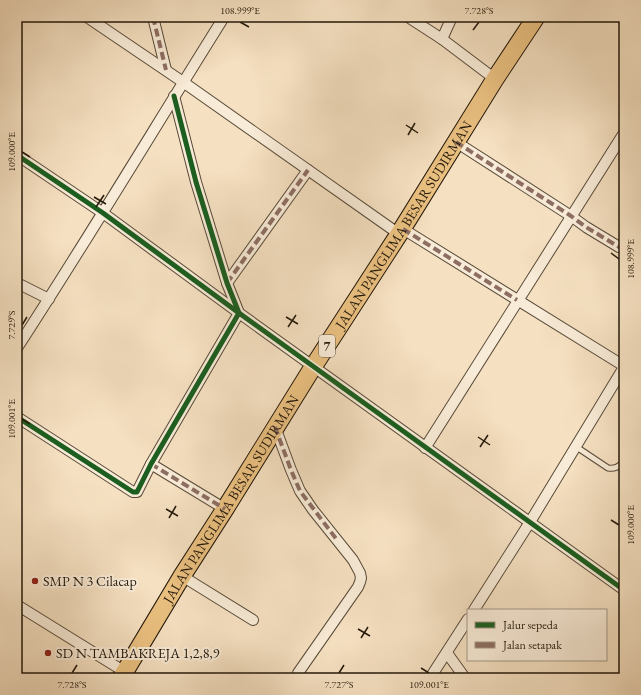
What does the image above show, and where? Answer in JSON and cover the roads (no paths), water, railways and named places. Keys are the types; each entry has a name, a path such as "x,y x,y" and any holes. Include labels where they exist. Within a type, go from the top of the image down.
{"highway":[{"name":"JALAN PANGLIMA BESAR SUDIRMAN","path":"123,675 182,576 275,427 401,232 495,79 536,17"}],"street":[{"path":"87,17 166,70 308,170 401,232 517,300 624,366 530,522 475,609"},
{"path":"153,17 166,70"},
{"path":"17,348 103,213 224,17"},
{"path":"408,17 442,39 495,79"},
{"path":"442,39 452,17"},
{"path":"174,96 196,182 227,283 238,313"},
{"path":"425,448 517,300 624,133"},
{"path":"456,142 586,227 619,247 624,248"},
{"path":"17,156 103,213 238,313 624,590"},
{"path":"227,283 308,170"},
{"path":"17,283 49,299"},
{"path":"17,417 133,492 137,492 151,464 238,313"},
{"path":"275,427 300,491 353,560 361,578 358,587 298,673 301,678"},
{"path":"151,464 225,509"},
{"path":"182,576 252,620"},
{"path":"17,605 123,675"},
{"path":"430,678 467,621"},
{"path":"447,653 465,678"}],"lane":[{"path":"575,446 608,468 618,468 624,462"}],"place":[{"name":"SMP N 3 Cilacap","path":"35,581"},
{"name":"SD N TAMBAKREJA 1,2,8,9","path":"48,653"}]}
